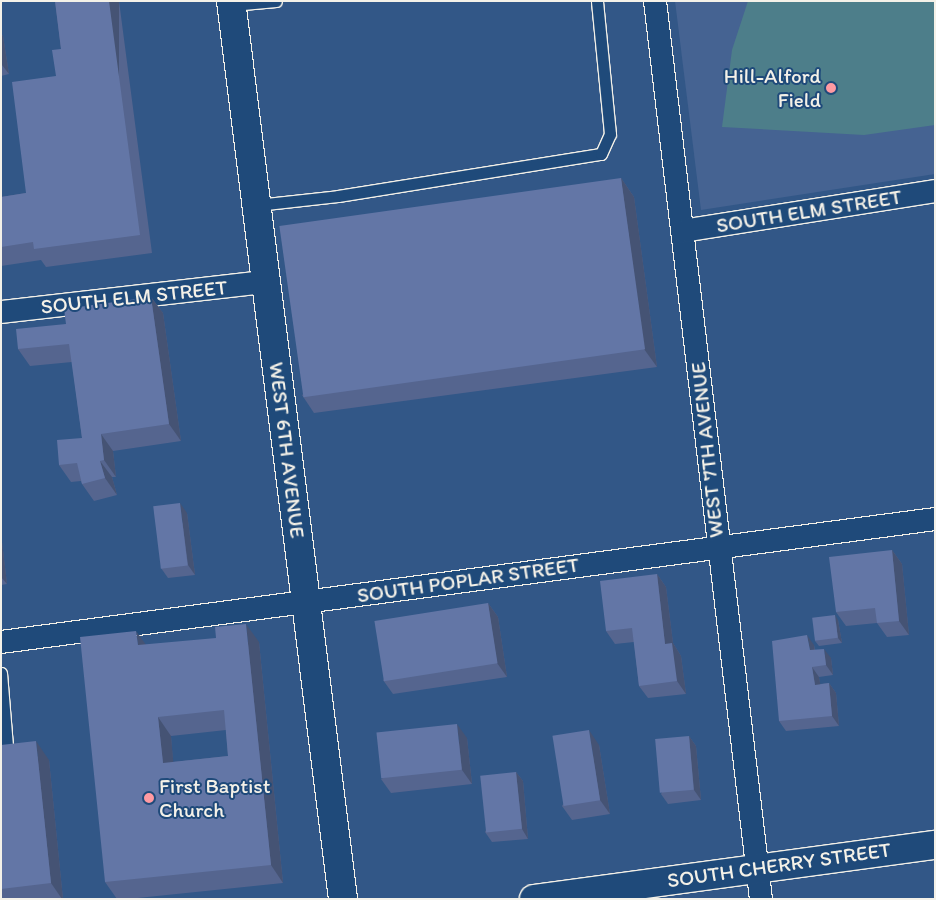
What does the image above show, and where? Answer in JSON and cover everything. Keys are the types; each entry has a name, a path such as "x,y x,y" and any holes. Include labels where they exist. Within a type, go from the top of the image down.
{"main road":[{"name":"WEST 6TH AVENUE","path":"232,3 343,899"},
{"name":"SOUTH CHERRY STREET","path":"534,899 935,844"}],"street":[{"name":"WEST 7TH AVENUE","path":"655,1 684,231 717,546 761,899"},
{"name":"SOUTH ELM STREET","path":"684,231 935,191"},
{"name":"SOUTH ELM STREET","path":"1,312 266,282"},
{"name":"SOUTH POPLAR STREET","path":"1,642 717,546 935,519"}],"lane":[{"path":"232,3 276,1"},
{"path":"257,205 338,196 601,154 610,134 597,1"},
{"path":"1,673 7,746 1,752"}],"shaded area":[{"path":"675,1 935,1 935,174 701,210"}],"green space":[{"name":"Hill-Alford Field","path":"748,1 935,1 935,125 864,135 722,127 732,50"}],"building":[{"path":"55,1 109,1 140,235 34,249 33,242 1,247 1,197 26,193 12,82 56,76 52,50 61,49"},
{"path":"621,178 645,349 303,397 279,226"},
{"path":"151,297 169,424 101,434 104,460 100,461 105,478 82,484 77,463 59,465 57,440 82,438 69,344 18,349 16,329 66,324 64,309"},
{"path":"180,503 188,566 161,569 153,506"},
{"path":"892,550 899,621 877,623 875,608 836,612 829,557"},
{"path":"657,574 665,644 672,643 677,681 639,686 632,628 606,631 600,581"},
{"path":"488,603 498,663 384,681 374,621"},
{"path":"835,615 838,638 815,641 812,618"},
{"path":"246,624 271,865 105,882 80,637 136,631 138,645 216,638 215,627","holes":["224,710 228,756 163,763 158,717"]},
{"path":"807,635 810,650 824,649 826,665 812,667 815,685 829,683 832,716 779,721 772,641"},
{"path":"457,724 462,770 381,778 376,732"},
{"path":"589,730 600,800 564,806 552,736"},
{"path":"689,736 694,790 660,793 655,739"},
{"path":"36,741 51,883 1,889 1,745"},
{"path":"516,772 522,829 486,832 480,776"}],"place":[{"name":"Hill-Alford Field","path":"831,88"},
{"name":"First Baptist Church","path":"149,798"}]}
